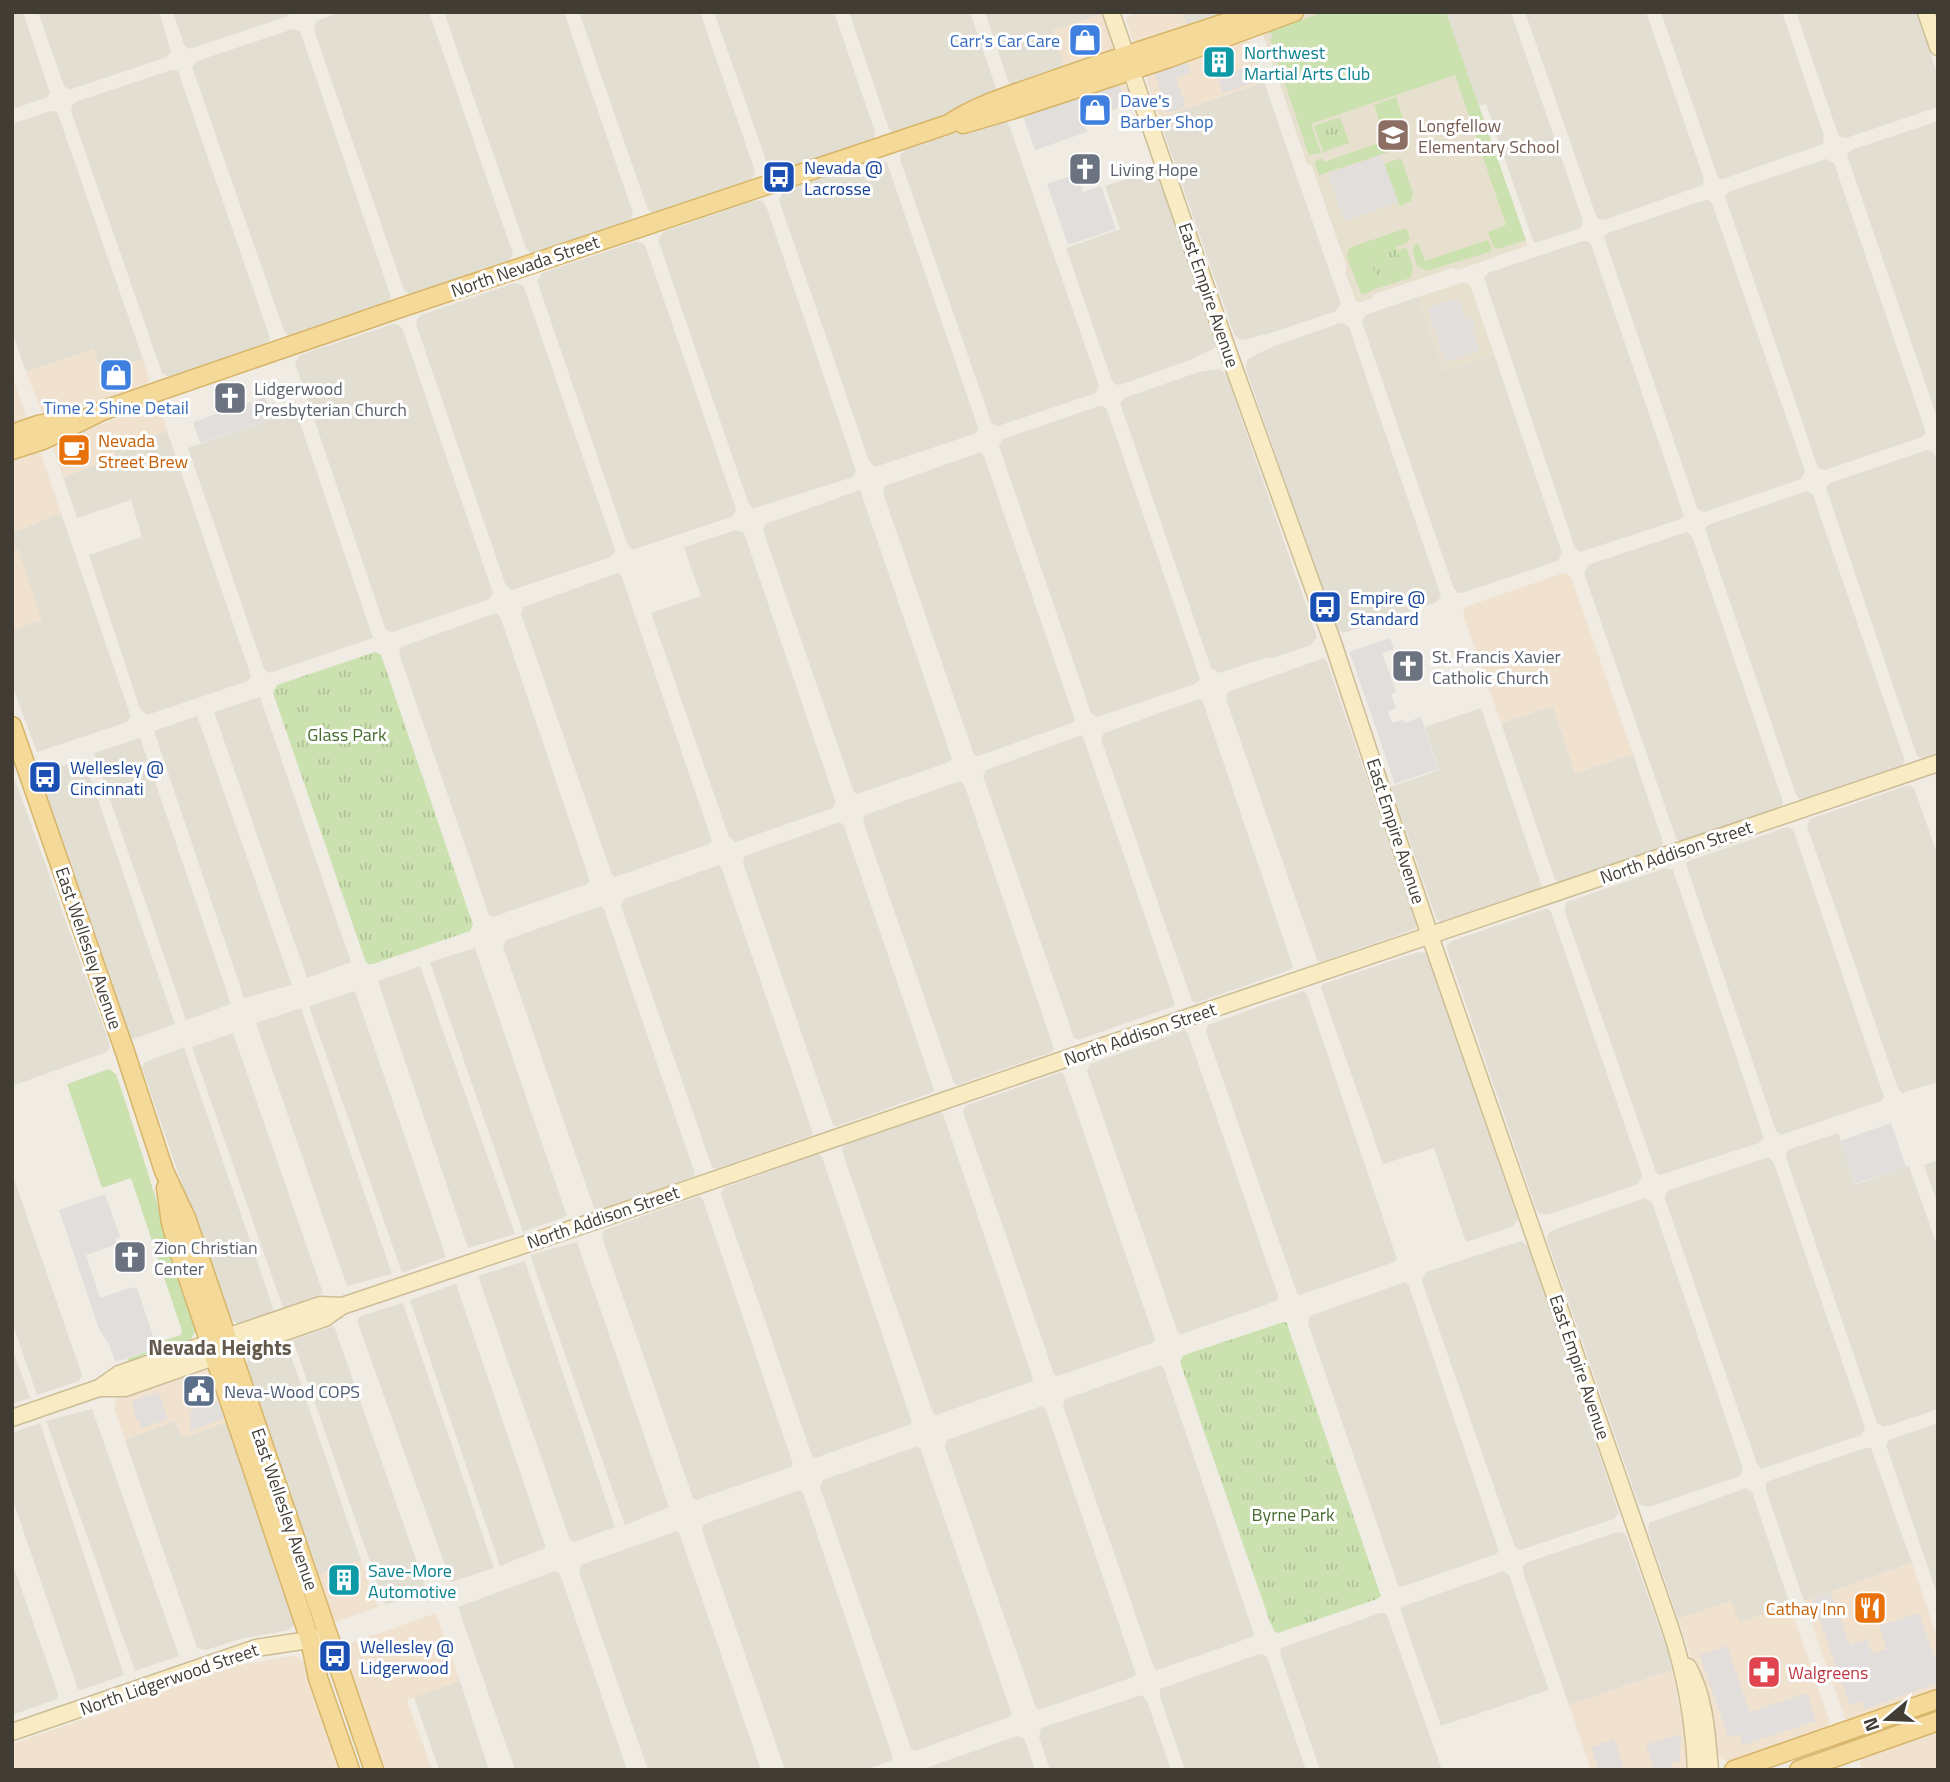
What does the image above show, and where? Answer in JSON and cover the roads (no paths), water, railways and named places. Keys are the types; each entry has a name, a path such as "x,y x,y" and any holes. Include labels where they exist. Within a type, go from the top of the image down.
{"main road":[{"name":"North Nevada Street","path":"1129,63 1258,12"},
{"name":"North Nevada Street","path":"12,434 38,425 102,411 949,124 964,113 1006,97 1129,63 1294,12"},
{"name":"North Nevada Street","path":"12,450 43,440 102,411"},
{"name":"East Wellesley Avenue","path":"12,726 164,1171 186,1218 220,1347 319,1638 374,1770"},
{"name":"East Wellesley Avenue","path":"319,1638 318,1678 350,1770"},
{"path":"1734,1770 1938,1699"},
{"path":"1799,1770 1938,1721"}],"street":[{"name":"East Empire Avenue","path":"1111,12 1229,354 1333,643 1430,936 1677,1650 1691,1720 1696,1770"},
{"path":"1926,12 1938,47"},
{"name":"North Addison Street","path":"12,1418 100,1388 119,1374 325,1318 341,1306 1938,763"},
{"name":"North Lidgerwood Street","path":"12,1732 257,1648 319,1638"},
{"name":"East Empire Avenue","path":"1677,1650 1691,1674 1703,1711 1710,1770"}],"place":[{"name":"Carr's Car Care","path":"1085,40"},
{"name":"Northwest Martial Arts Club","path":"1219,62"},
{"name":"Dave's Barber Shop","path":"1095,110"},
{"name":"Longfellow Elementary School","path":"1393,135"},
{"name":"Living Hope","path":"1085,169"},
{"name":"Nevada @ Lacrosse","path":"779,177"},
{"name":"Time 2 Shine Detail","path":"116,375"},
{"name":"Lidgerwood Presbyterian Church","path":"230,398"},
{"name":"Nevada Street Brew","path":"74,450"},
{"name":"Empire @ Standard","path":"1325,607"},
{"name":"St. Francis Xavier Catholic Church","path":"1408,666"},
{"name":"Wellesley @ Cincinnati","path":"45,777"},
{"name":"Zion Christian Center","path":"130,1257"},
{"name":"Neva-Wood COPS","path":"199,1391"},
{"name":"Save-More Automotive","path":"344,1580"},
{"name":"Cathay Inn","path":"1870,1608"},
{"name":"Wellesley @ Lidgerwood","path":"335,1656"},
{"name":"Walgreens","path":"1764,1672"}],"district":[{"name":"Nevada Heights","path":"220,1347"}],"park label":[{"name":"Glass Park","path":"347,734"},
{"name":"Byrne Park","path":"1293,1514"}]}
